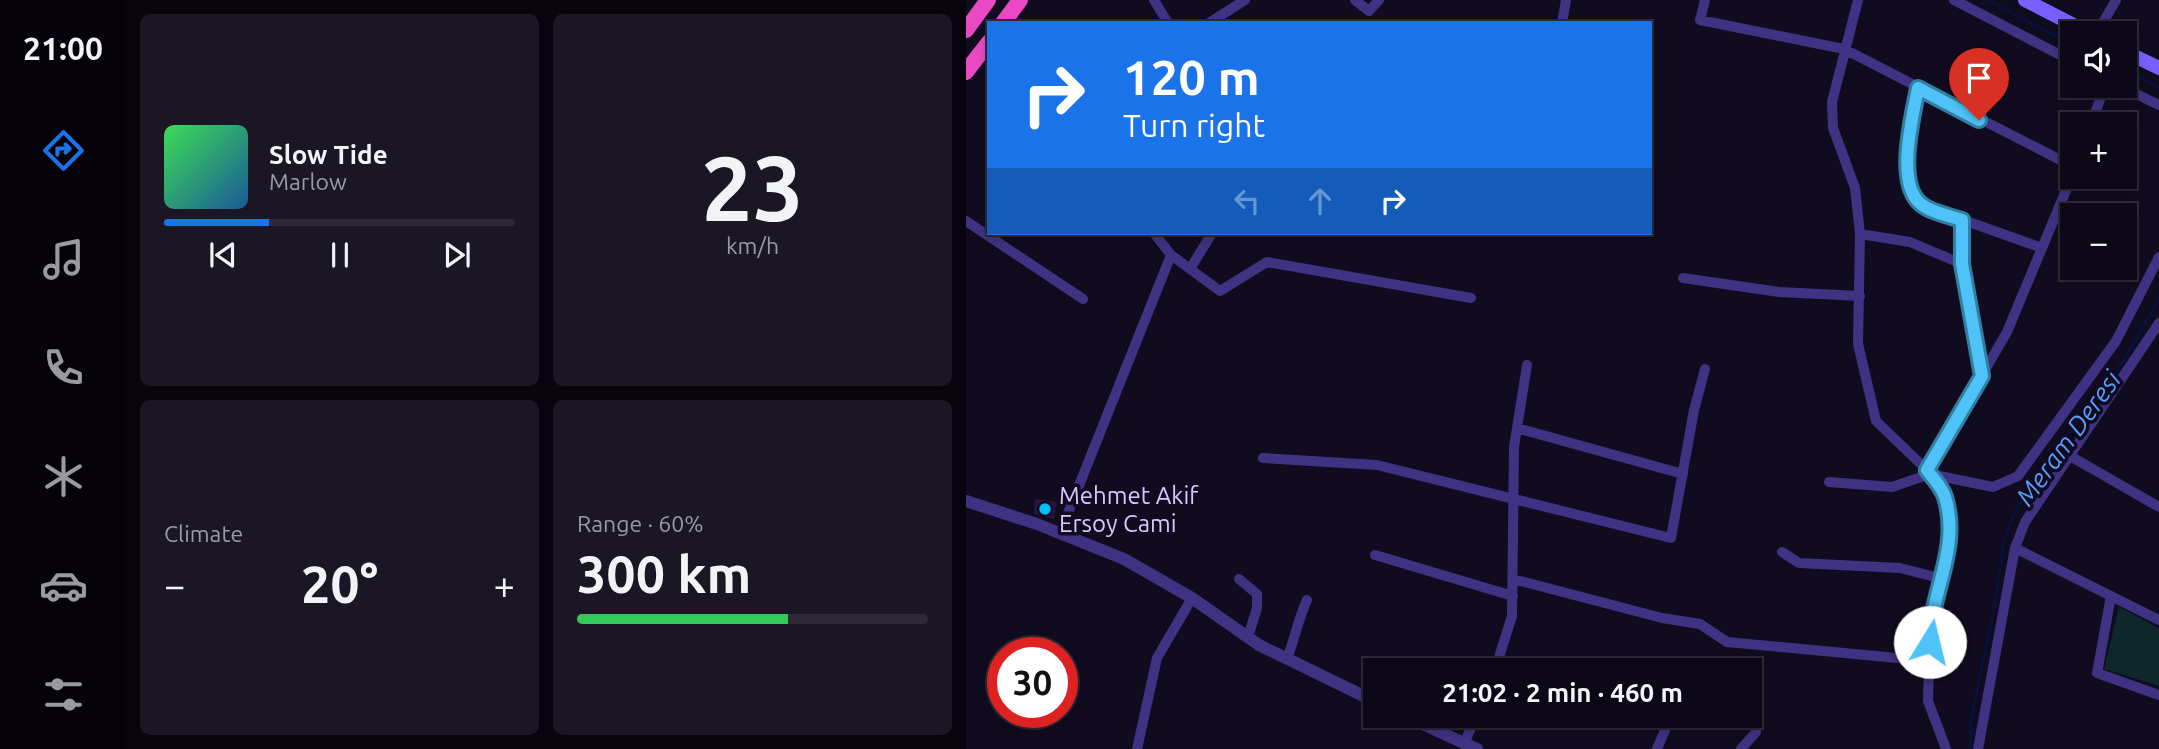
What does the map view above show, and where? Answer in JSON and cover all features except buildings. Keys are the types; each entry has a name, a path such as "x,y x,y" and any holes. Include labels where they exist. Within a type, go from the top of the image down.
{"highway":[{"path":"966,30 988,0"},
{"path":"1004,21 1020,0"},
{"path":"966,72 987,45"}],"main road":[{"path":"2025,0 2066,21"},
{"path":"2137,57 2159,68"}],"street":[{"path":"1154,0 1167,21"},
{"path":"1212,21 1245,0"},
{"path":"1355,0 1369,11 1379,0"},
{"path":"1562,21 1566,0"},
{"path":"1705,0 1699,17 1706,22 1844,49 2060,160"},
{"path":"1858,0 1832,102 1833,128 1855,188 1860,234 1858,344 1876,421 1928,472 1945,495 1952,536 1930,624 1928,701 1946,749"},
{"path":"1954,0 2060,55"},
{"path":"2104,21 2116,0"},
{"path":"1918,88 1907,143 1911,191 1921,205 2042,248"},
{"path":"2137,94 2159,105"},
{"path":"1928,472 2007,332 2067,189"},
{"path":"1962,220 1962,264 1982,376"},
{"path":"966,221 1083,299"},
{"path":"1860,234 1910,242 1962,264"},
{"path":"1156,235 1171,255 1220,291 1267,262 1471,298"},
{"path":"1190,269 1211,235"},
{"path":"1060,533 1171,255"},
{"path":"1829,482 1892,487 1928,472 1993,486 2018,476 2116,341 2159,257"},
{"path":"1683,278 1779,292 1860,296"},
{"path":"1978,749 2015,548 2025,522 2156,337 2159,323"},
{"path":"1499,658 1512,616 1517,428 1528,365"},
{"path":"1263,458 1377,466 1671,538 1705,369"},
{"path":"1517,428 1683,474"},
{"path":"2070,456 2159,507"},
{"path":"966,501 1060,533 1124,559 1192,598 1248,637 1363,696"},
{"path":"2015,548 2159,620"},
{"path":"1782,552 1799,563 1900,568 1943,579"},
{"path":"1375,555 1513,596"},
{"path":"1239,579 1257,594 1257,608 1248,637"},
{"path":"1513,579 1662,618 1700,624 1727,642 1929,661"},
{"path":"2111,596 2097,673 2159,695"},
{"path":"1137,749 1157,658 1192,598"},
{"path":"1287,659 1297,632 1297,621 1307,600"},
{"path":"1430,728 1477,749"},
{"path":"1464,744 1471,728"},
{"path":"1657,749 1666,728"},
{"path":"1741,749 1756,732"}],"green space":[{"path":"2119,607 2159,628 2159,686 2104,669"}],"waterway":[{"name":"Meram Deresi","path":"1987,0 2060,38"},
{"name":"Meram Deresi","path":"2137,76 2159,87"},
{"name":"Meram Deresi","path":"1971,749 1971,718 1994,609 2004,541 2014,514 2029,485 2124,360 2159,299"}],"place":[{"name":"Mehmet Akif Ersoy Cami","path":"1045,509"}],"route":[{"path":"1930,642 1930,624 1941,591 1952,536 1945,495 1927,470 1982,376 1962,264 1962,220 1921,205 1911,191 1907,143 1918,88 1979,120"}]}
